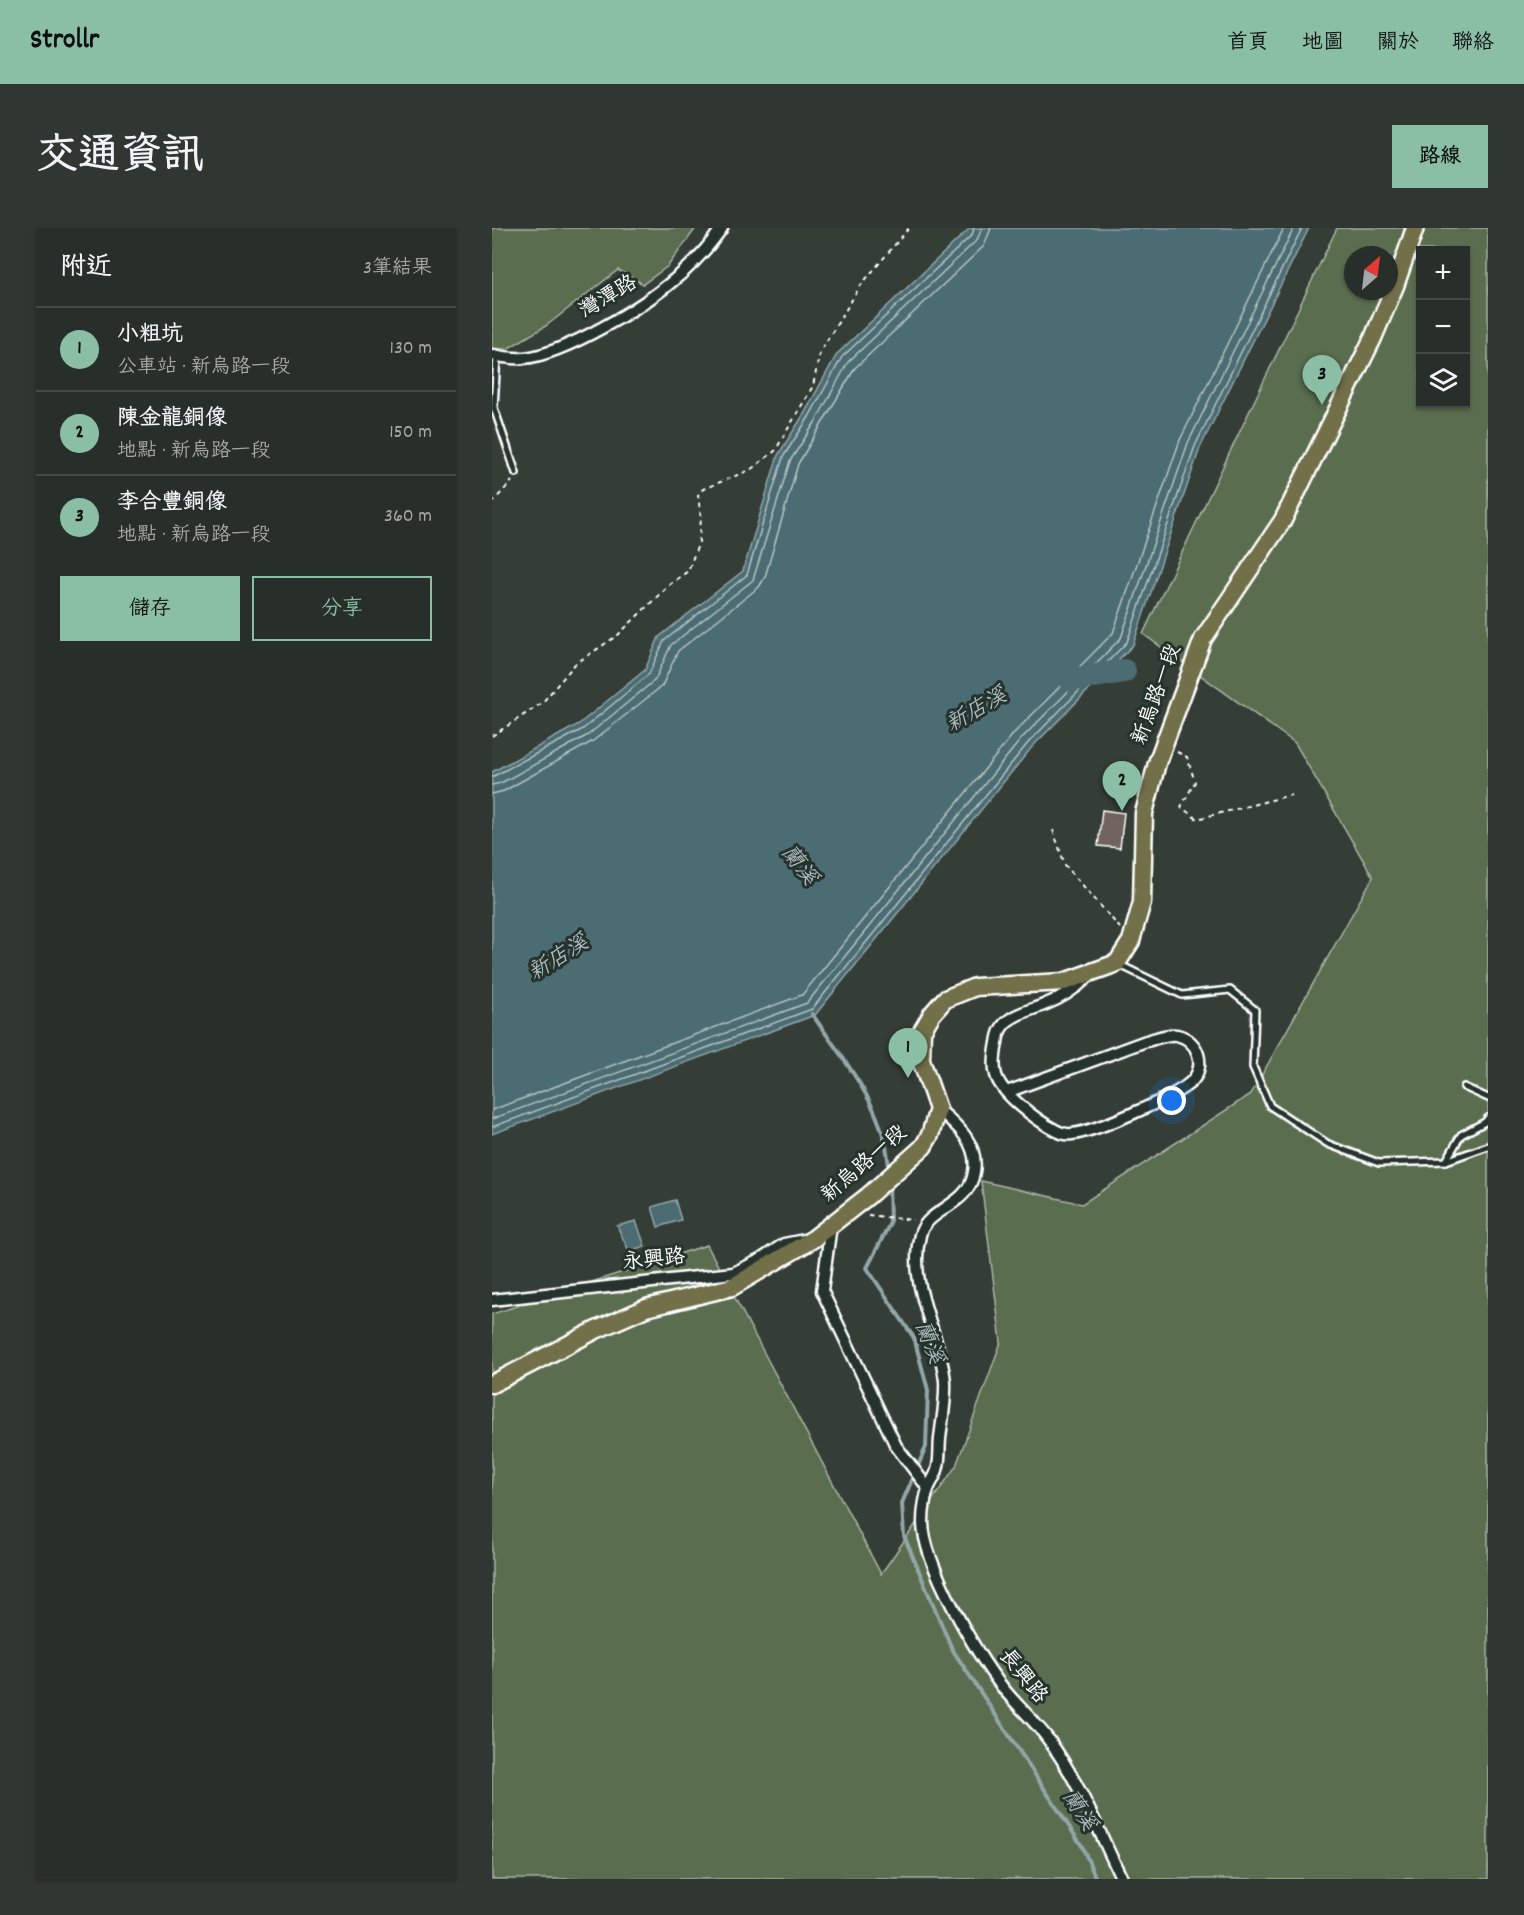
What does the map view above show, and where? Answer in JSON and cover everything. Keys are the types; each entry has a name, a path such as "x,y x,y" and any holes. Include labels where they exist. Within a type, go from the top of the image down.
{"main road":[{"name":"新烏路一段","path":"1117,963 1131,941 1142,902 1144,813 1164,746 1203,639 1283,520 1373,338 1395,286 1415,228"},
{"path":"938,1109 921,1060 922,1031 932,1014 945,999 975,987 1064,982 1117,963"},
{"name":"新烏路一段","path":"492,1384 596,1330 646,1308 732,1287 813,1239 868,1197 923,1147 930,1136 938,1109"}],"street":[{"name":"灣潭路","path":"494,356 525,358 558,348 596,331 675,279 710,244 722,228"},
{"path":"1007,1092 1146,1041 1169,1035 1177,1035 1190,1041 1196,1049 1201,1064 1191,1082 1177,1092 1093,1130 1072,1134 1062,1134 1052,1129 1007,1092 996,1076 995,1064 998,1039 1006,1021 1075,989 1093,973"},
{"name":"長興路","path":"938,1109 959,1127 971,1144 975,1171 969,1190 930,1219 920,1233 918,1274 943,1370 946,1410 940,1438 938,1469 925,1485 923,1523 928,1552 982,1660 1004,1689 1048,1738 1081,1792 1122,1879"},
{"path":"831,1225 822,1292 896,1446 925,1485"},
{"name":"永興路","path":"492,1300 733,1274 784,1244 813,1239"}],"lane":[{"path":"494,356 494,408 516,473"},
{"path":"1117,963 1182,995 1230,990 1255,1010 1253,1067 1270,1106 1328,1144 1379,1163 1446,1161 1488,1146"},
{"path":"1464,1087 1488,1098"},
{"path":"1446,1161 1461,1135 1488,1118"}],"path":[{"path":"492,736 542,703 575,664 618,635 669,585 688,572 699,543 701,519 698,495 704,489 750,470 775,451 813,386 820,352 861,285 909,228"},
{"path":"492,503 509,487 516,473"},
{"path":"492,495 498,498"},
{"path":"1164,746 1187,757 1195,782 1181,807 1197,819 1291,795"},
{"path":"1053,830 1065,865 1131,941"},
{"path":"869,1216 920,1221"}],"green space":[{"path":"492,228 696,228 668,266 643,284 618,270 546,326 507,349 492,348"},
{"path":"1337,228 1488,228 1488,1879 492,1879 492,1314 707,1245 881,1574 956,1466 1001,1342 981,1181 1082,1204 1251,1094 1373,877 1295,743 1143,634"}],"water":[{"name":"新店溪","path":"970,228 1309,228 1200,448 1133,645 1032,747 815,1015 492,1134 492,772 579,724 645,670 659,637 743,571 778,455 837,354"},
{"path":"675,1200 681,1220 658,1227 652,1207"},
{"path":"636,1221 645,1246 629,1251 617,1226"}],"building":[{"path":"1102,810 1124,813 1120,848 1098,846"}],"waterway":[{"path":"1071,680 1124,671"},
{"name":"蘭溪","path":"812,1014 850,1069 872,1107 881,1127 889,1171"},
{"name":"蘭溪","path":"889,1184 890,1223 867,1268 914,1338 928,1390 926,1447 902,1503 904,1536 952,1649 1082,1846 1096,1879"}],"place":[{"name":"李合豐銅像","path":"1322,405"},
{"name":"陳金龍銅像","path":"1122,811"},
{"name":"小粗坑","path":"908,1078"}]}
